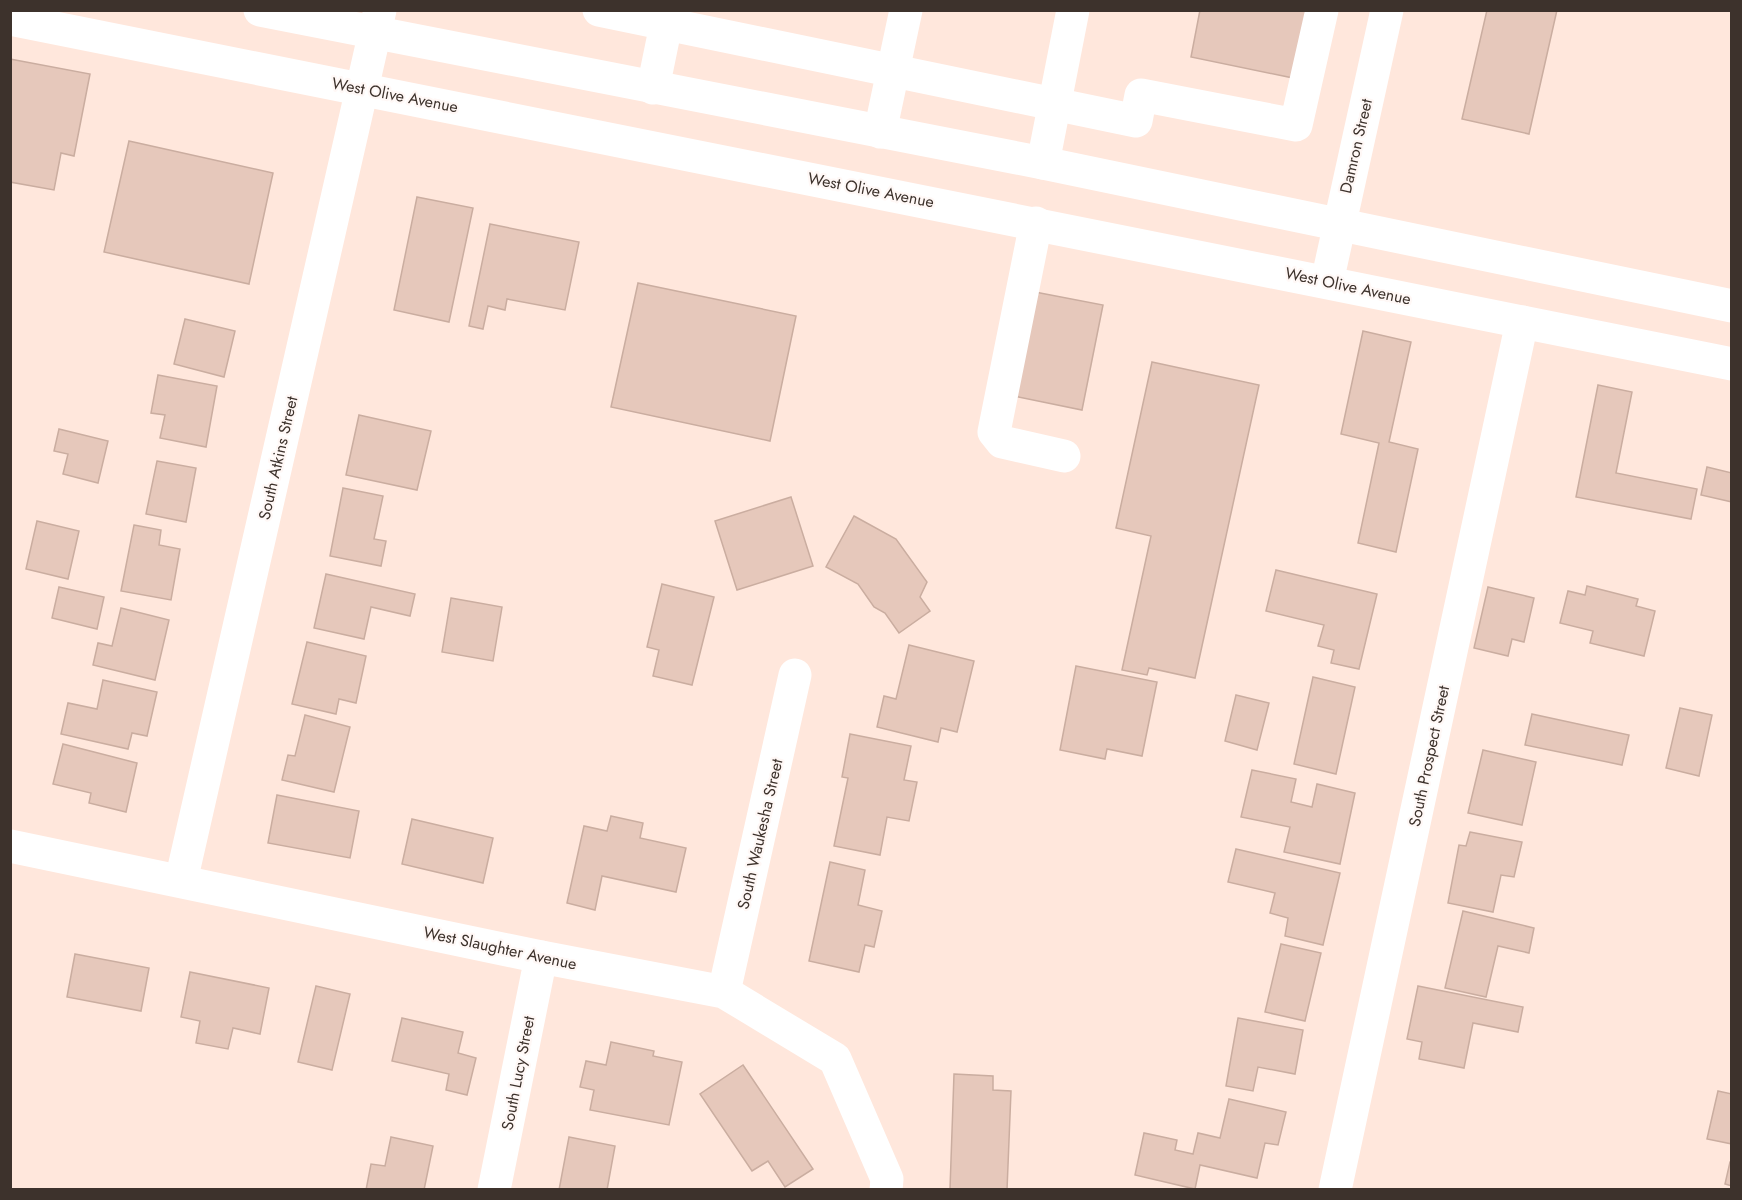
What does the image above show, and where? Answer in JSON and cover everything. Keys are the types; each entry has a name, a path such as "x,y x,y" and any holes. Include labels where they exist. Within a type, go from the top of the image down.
{"street":[{"path":"260,10 378,23 653,88 1043,163 1731,306"},
{"path":"599,10 668,17 893,71 1136,121 1141,95 1296,125 1322,10"},
{"path":"880,132 906,10"},
{"path":"1043,163 1073,10"},
{"name":"Damron Street","path":"1327,282 1387,10"},
{"path":"653,88 668,17"},
{"name":"West Olive Avenue","path":"10,19 1731,364"},
{"name":"South Atkins Street","path":"181,881 378,23"},
{"path":"1036,223 994,432 1002,442 1064,456"},
{"name":"South Prospect Street","path":"1335,1190 1522,322"},
{"name":"South Waukesha Street","path":"724,992 795,675"},
{"name":"West Slaughter Avenue","path":"10,846 541,957 724,992 835,1059 886,1179 886,1190"},
{"name":"South Lucy Street","path":"494,1190 541,957"}],"building":[{"path":"1200,10 1311,10 1298,79 1191,57"},
{"path":"1487,10 1557,10 1529,134 1462,119"},
{"path":"10,59 90,74 74,156 61,153 54,190 10,182"},
{"path":"129,141 273,173 249,284 104,252"},
{"path":"417,197 473,208 449,322 394,310"},
{"path":"490,224 579,242 565,310 507,299 505,310 488,306 483,329 469,326"},
{"path":"638,283 796,316 770,441 611,407"},
{"path":"1035,292 1103,305 1082,410 1014,396"},
{"path":"185,319 235,331 224,377 174,364"},
{"path":"1363,331 1411,342 1389,442 1418,449 1396,552 1358,543 1379,443 1341,434"},
{"path":"1152,362 1259,385 1195,678 1149,668 1147,675 1122,670 1151,536 1116,528"},
{"path":"158,375 217,386 206,447 160,438 165,415 151,413"},
{"path":"1598,385 1632,392 1616,473 1697,489 1691,519 1576,497"},
{"path":"359,415 431,431 417,490 346,475"},
{"path":"59,429 108,441 98,483 63,474 68,454 54,451"},
{"path":"157,461 196,468 186,522 146,514"},
{"path":"1707,467 1732,473 1732,502 1701,495"},
{"path":"343,488 383,496 374,539 386,541 381,566 330,556"},
{"path":"791,497 813,566 737,590 715,521"},
{"path":"854,516 896,539 927,582 920,597 930,611 899,633 885,613 874,607 858,584 826,567"},
{"path":"37,521 79,531 68,579 26,569"},
{"path":"134,525 161,530 159,545 180,549 171,600 121,591"},
{"path":"1276,570 1377,594 1359,669 1331,663 1334,650 1318,646 1324,625 1266,611"},
{"path":"326,574 415,594 410,616 371,607 364,639 314,628"},
{"path":"662,584 714,597 692,685 653,676 659,650 647,647"},
{"path":"1587,586 1638,599 1636,606 1655,611 1644,656 1590,643 1593,631 1560,623 1568,591 1585,595"},
{"path":"59,587 104,597 97,629 52,618"},
{"path":"1488,587 1534,598 1524,642 1512,639 1508,656 1474,648"},
{"path":"451,598 502,607 493,661 442,652"},
{"path":"121,608 169,620 155,680 93,665 98,643 112,646"},
{"path":"307,642 366,656 356,703 339,699 336,714 292,704"},
{"path":"909,645 974,661 957,732 941,728 938,742 877,727 884,696 896,699"},
{"path":"1076,666 1157,682 1142,756 1107,749 1105,759 1060,750"},
{"path":"1313,677 1355,687 1336,774 1294,764"},
{"path":"103,680 157,692 147,736 132,733 128,749 61,734 68,703 97,709"},
{"path":"1236,695 1269,703 1257,750 1225,741"},
{"path":"1680,708 1712,715 1699,776 1666,768"},
{"path":"1532,714 1629,735 1622,765 1525,745"},
{"path":"305,715 350,727 334,792 282,780 288,755 295,756"},
{"path":"850,734 911,746 904,780 917,782 909,821 887,817 880,855 834,846 848,778 842,777"},
{"path":"63,744 137,763 126,812 89,803 91,793 53,784"},
{"path":"1483,750 1536,762 1522,825 1468,813"},
{"path":"1252,770 1296,779 1291,802 1312,807 1317,784 1355,793 1340,864 1284,852 1290,827 1241,817"},
{"path":"277,795 359,811 350,858 268,843"},
{"path":"611,816 643,823 640,838 686,848 676,892 602,876 595,910 567,903 584,826 607,831"},
{"path":"412,819 493,838 483,883 402,864"},
{"path":"1470,832 1522,842 1514,877 1501,875 1493,912 1448,903 1459,845 1466,846"},
{"path":"1236,849 1340,873 1323,945 1285,936 1288,918 1270,913 1275,893 1228,882"},
{"path":"830,862 865,870 858,905 882,911 874,947 865,945 859,972 809,961"},
{"path":"1463,911 1534,928 1529,953 1498,946 1486,997 1445,988"},
{"path":"1281,944 1321,953 1305,1021 1265,1012"},
{"path":"75,954 149,968 141,1011 67,997"},
{"path":"190,972 269,988 260,1034 233,1028 228,1049 196,1043 200,1021 181,1017"},
{"path":"316,986 350,994 332,1070 298,1062"},
{"path":"1418,986 1523,1007 1518,1032 1473,1023 1464,1068 1419,1059 1422,1042 1407,1039"},
{"path":"402,1018 463,1032 458,1053 476,1058 467,1095 446,1090 449,1074 392,1061"},
{"path":"1238,1018 1303,1030 1295,1074 1258,1067 1253,1091 1226,1086"},
{"path":"611,1042 654,1051 653,1056 682,1062 669,1125 590,1110 594,1090 580,1087 586,1061 606,1065"},
{"path":"743,1065 813,1169 785,1187 768,1161 752,1171 700,1094"},
{"path":"954,1074 993,1076 993,1090 1011,1091 1007,1190 950,1189"},
{"path":"1718,1091 1732,1094 1732,1144 1707,1139"},
{"path":"1229,1099 1286,1112 1278,1145 1265,1143 1257,1178 1200,1165 1195,1189 1135,1175 1144,1133 1177,1140 1175,1150 1193,1154 1198,1133 1220,1138"},
{"path":"391,1137 433,1146 424,1190 366,1190 371,1164 385,1166"},
{"path":"569,1137 615,1146 607,1190 559,1190"},
{"path":"1730,1162 1732,1162 1732,1186 1725,1184"}]}
